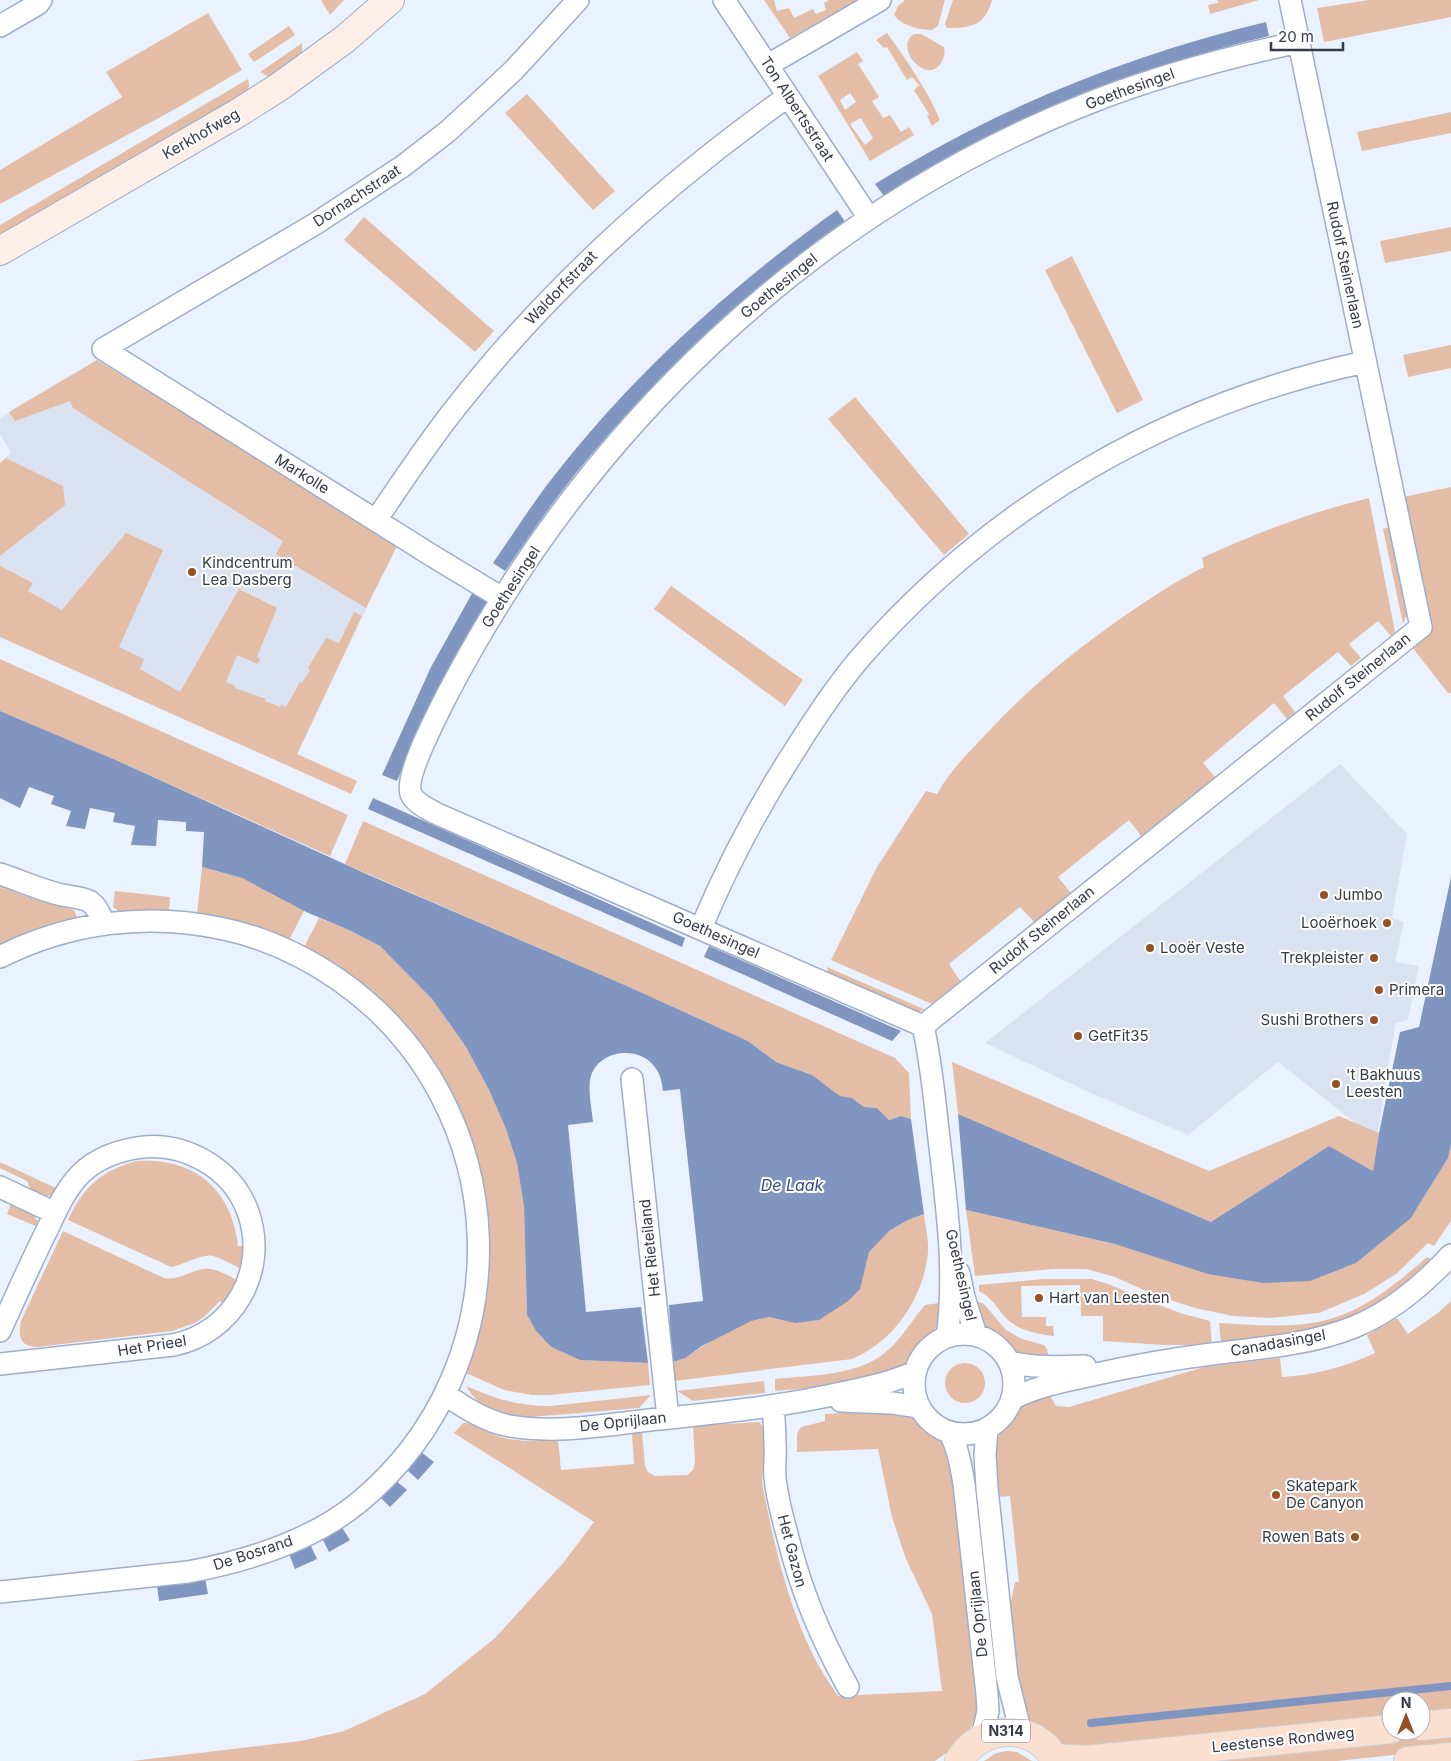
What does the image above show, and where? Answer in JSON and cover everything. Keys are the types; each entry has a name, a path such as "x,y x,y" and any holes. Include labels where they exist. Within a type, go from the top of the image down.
{"main road":[{"path":"1431,1725 1451,1723"},
{"name":"Leestense Rondweg","path":"1055,1760 1086,1760 1381,1730"},
{"name":"N314","path":"959,1761 971,1745 982,1737 1001,1732 1021,1733 1031,1736 1048,1749 1055,1760"},
{"path":"1408,1761 1451,1757"}],"street":[{"path":"0,26 38,4 41,0"},
{"name":"Kerkhofweg","path":"0,251 280,87 345,39 390,0"},
{"name":"Dornachstraat","path":"102,349 322,220 403,166 446,132 483,99 578,0"},
{"name":"Ton Albertsstraat","path":"724,0 869,218"},
{"path":"768,65 880,0"},
{"name":"Rudolf Steinerlaan","path":"923,1026 1420,627 1290,0"},
{"name":"Goethesingel","path":"948,1337 950,1297 947,1214 929,1052 923,1026 435,813 421,805 411,795 410,783 416,762 437,715 466,659 530,555 584,482 645,411 683,370 754,305 824,250 869,218 983,151 1093,102 1191,68 1299,42"},
{"name":"Waldorfstraat","path":"376,520 456,406 508,343 560,286 670,186 741,130 787,97"},
{"name":"Markolle","path":"102,349 502,598"},
{"path":"701,928 750,824 782,770 832,694 860,658 887,629 921,594 949,569 1009,521 1059,486 1139,440 1199,413 1243,397 1332,369 1365,362"},
{"path":"0,874 63,896 80,898 90,902 96,907 104,923"},
{"name":"De Bosrand","path":"0,957 40,940 104,923 182,922 242,933 268,942 322,968 368,1002 402,1037 419,1059 448,1106 464,1148 477,1206 478,1261 471,1314 459,1360 446,1395 414,1444 358,1503 332,1521 289,1543 231,1563 188,1572 0,1592"},
{"name":"Het Rieteiland","path":"632,1079 668,1418"},
{"name":"Het Prieel","path":"0,1331 56,1213 76,1179 95,1163 127,1149 146,1146 180,1150 194,1155 221,1172 241,1198 252,1227 252,1265 249,1279 237,1303 212,1329 196,1339 166,1346 0,1364"},
{"path":"0,1187 56,1213"},
{"name":"Goethesingel","path":"947,1214 964,1297 976,1336"},
{"name":"Canadasingel","path":"1009,1362 1053,1368 1140,1364 1283,1346 1318,1339 1354,1327 1392,1306 1413,1291 1451,1255"},
{"path":"961,1334 976,1336 988,1340 1000,1349 1009,1362 1013,1374 1014,1388 1012,1399 1005,1414 987,1429 967,1435 950,1433 937,1427 925,1417 919,1407 913,1388 915,1372 921,1358 932,1346 948,1337 961,1334"},
{"name":"Canadasingel","path":"1012,1399 1025,1392 1053,1384 1140,1364"},
{"name":"De Oprijlaan","path":"446,1395 462,1406 494,1422 529,1429 587,1426 668,1418 808,1401 862,1389 915,1372"},
{"name":"De Oprijlaan","path":"808,1401 892,1403 919,1407"},
{"name":"Het Gazon","path":"773,1406 776,1444 775,1478 781,1513 799,1581 812,1614 848,1686"},
{"name":"De Oprijlaan","path":"987,1429 985,1455 987,1488 1007,1676 1021,1733"},
{"name":"De Oprijlaan","path":"950,1433 956,1446 964,1484 987,1694 988,1711 982,1737"}],"shaded area":[{"path":"321,0 344,0 330,15"},
{"path":"764,0 774,0 777,11 789,8 794,18 813,9 816,14 826,10 824,3 829,0 857,0 790,38"},
{"path":"905,0 945,0 938,26 932,30 922,29 906,25 897,19 894,15 898,6"},
{"path":"953,0 992,0 985,15 976,24 947,28 945,24"},
{"path":"1217,0 1259,0 1210,14 1208,5 1218,3"},
{"path":"1369,0 1451,0 1451,17 1324,42 1317,8"},
{"path":"208,13 242,70 177,108 0,204 0,170 122,97 106,72"},
{"path":"289,26 295,35 254,62 248,54"},
{"path":"887,33 916,75 935,109 940,120 932,126 927,116 929,114 914,90 919,85 912,77 907,80 887,47 884,48 876,40"},
{"path":"914,34 921,34 944,47 944,57 936,68 927,70 922,68 910,57 907,47 910,38"},
{"path":"302,43 302,54 271,76 260,72"},
{"path":"857,52 863,61 858,64 879,97 872,101 883,118 890,115 901,132 909,127 914,135 870,161 818,76","holes":["850,93 856,102 845,110 840,100","861,118 873,138 865,145 850,124"]},
{"path":"248,79 249,86 247,92 0,237 0,225"},
{"path":"527,94 615,191 593,210 505,113"},
{"path":"1451,112 1451,133 1362,151 1357,132"},
{"path":"364,217 494,331 475,352 344,240"},
{"path":"1451,227 1451,251 1385,263 1380,241"},
{"path":"1072,256 1143,400 1117,413 1045,270"},
{"path":"1451,345 1451,368 1408,377 1403,355"},
{"name":"Kindcentrum Lea Dasberg","path":"97,360 393,556 297,755 0,623 0,463 11,453 0,434 0,418"},
{"path":"97,360 398,544 366,608 276,554 283,541 73,408 70,401 15,421 9,412"},
{"path":"855,397 969,534 944,555 828,419"},
{"path":"6,458 63,486 65,505 0,556 0,463"},
{"path":"1451,487 1451,693 1448,693 1412,647 1429,633 1403,497"},
{"path":"1369,498 1395,632 1391,636 1378,621 1349,644 1361,658 1351,666 1338,652 1283,696 1295,712 1287,719 1274,703 1203,763 1215,777 1141,836 1129,820 1058,877 1071,893 1035,923 1020,907 949,964 961,982 932,1004 831,960 877,867 926,791 937,794 954,768 968,753 1005,714 1054,670 1133,610 1173,584 1204,567 1202,558 1284,524"},
{"path":"1390,527 1406,604 1406,616 1403,624 1383,529"},
{"path":"126,533 163,550 119,647 144,659 140,669 180,692 239,589 277,608 257,657 260,659 258,664 237,655 226,682 235,686 235,688 266,699 265,701 280,707 281,705 286,707 300,682 302,683 310,670 308,668 326,638 339,643 354,612 362,616 297,754 357,781 351,794 0,637 0,566 33,583 28,591 62,610"},
{"path":"671,586 803,680 785,706 654,609"},
{"path":"0,659 348,815 330,856 118,761 0,711"},
{"path":"1340,764 1407,834 1392,918 1404,922 1395,962 1419,966 1408,1020 1396,1023 1377,1140 1278,1062 1188,1135 1093,1094 985,1043"},
{"path":"363,821 895,1058 909,1073 911,1119 901,1116 889,1120 877,1108 864,1107 852,1098 840,1096 812,1075 776,1062 748,1041 627,986 345,864"},
{"path":"202,867 242,878 304,911 289,940 244,924 197,914"},
{"path":"0,887 74,910 78,919 0,947"},
{"path":"115,891 170,897 169,910 120,912 113,907"},
{"path":"319,918 351,931 380,946 432,999 466,1047 489,1090 506,1129 517,1163 524,1207 527,1315 536,1331 551,1347 580,1360 648,1363 650,1385 550,1395 532,1395 504,1390 466,1373 480,1322 488,1269 488,1226 483,1184 472,1143 456,1104 436,1067 411,1033 382,1002 349,974 304,947"},
{"path":"827,967 926,1010 912,1012 829,976"},
{"path":"952,1062 1209,1171 1339,1116 1379,1133 1373,1171 1329,1146 1211,1222 958,1114"},
{"path":"1451,1145 1451,1221 1434,1246 1428,1243 1396,1274 1364,1294 1319,1313 1270,1318 1233,1316 1195,1308 1155,1295 1115,1277 1086,1269 1053,1269 975,1276 966,1210 1140,1251 1411,1218 1448,1158"},
{"path":"137,1161 157,1161 176,1165 192,1171 207,1181 228,1208 238,1246 245,1246 242,1269 213,1256 198,1258 171,1267 68,1220 80,1198 95,1182 114,1169"},
{"path":"0,1162 58,1189 52,1195 41,1197 31,1190 27,1181 0,1168"},
{"path":"11,1204 33,1215 38,1222 38,1227 7,1214"},
{"path":"924,1214 928,1252 920,1285 904,1316 893,1330 867,1351 852,1359 674,1381 672,1362 732,1329 757,1319 768,1317 795,1323 889,1231 908,1220"},
{"path":"63,1231 164,1278 177,1278 199,1270 210,1269 239,1281 226,1305 220,1301 195,1323 172,1331 37,1347 26,1345 20,1336 21,1321"},
{"path":"1427,1257 1432,1260 1410,1280 1378,1305 1353,1318 1335,1325 1297,1334 1221,1343 1219,1323 1303,1324 1330,1319 1344,1314 1382,1293"},
{"path":"1044,1279 1092,1279 1180,1313 1210,1321 1212,1345 1164,1345 1103,1341 1103,1316 1081,1316 1080,1285 1021,1286 1022,1317 1046,1317 1046,1326 1053,1326 1054,1336 1033,1332 1014,1325 990,1299 979,1291 979,1285"},
{"path":"976,1301 984,1304 1006,1330 1022,1339 1044,1345 1047,1349 1049,1360 1012,1352 986,1329 978,1316"},
{"path":"1451,1301 1451,1715 1431,1717 1431,1691 1381,1691 1381,1722 1065,1748 1031,1721 1019,1699 1008,1616 1015,1582 1019,1582 1010,1496 995,1497 993,1448 1006,1422 1025,1402 1049,1394 1056,1406 1069,1407 1204,1367 1280,1358 1282,1377 1330,1370 1375,1353 1367,1335 1397,1318 1408,1334"},
{"path":"939,1303 937,1324 932,1335 916,1354 900,1367 878,1376 850,1383 775,1391 775,1379 835,1373 850,1370 877,1359 898,1340 925,1305"},
{"path":"969,1363 976,1366 982,1372 985,1383 984,1391 976,1400 969,1403 961,1403 954,1400 946,1391 945,1379 948,1372 957,1364"},
{"path":"764,1381 765,1393 693,1401 677,1391"},
{"path":"466,1386 507,1401 539,1406 651,1395 639,1408 519,1418 498,1412 479,1402"},
{"path":"893,1410 911,1414 926,1422 941,1438 951,1457 977,1710 972,1726 967,1733 955,1746 935,1761 132,1761 301,1741 344,1731 425,1694 495,1638 564,1562 594,1522 454,1433 463,1423 472,1424 503,1438 534,1441 558,1439 561,1470 634,1464 632,1433 642,1432 645,1466 648,1472 655,1476 687,1475 693,1470 695,1462 693,1426 759,1422 765,1435 763,1488 788,1593 812,1653 838,1696 942,1691 932,1614 906,1559 892,1517 878,1449 797,1452 797,1434 801,1427 825,1421 825,1414"},
{"path":"1451,1731 1451,1749 1337,1761 1153,1761 1381,1738 1381,1741 1431,1741 1431,1733"},
{"path":"1017,1752 1032,1761 984,1761 996,1753"}],"water":[{"path":"1266,22 1269,36 1168,64 1070,101 975,145 929,169 884,196 875,184 967,132 1015,108 1064,87 1164,51 1214,35"},
{"path":"837,210 846,223 760,286 682,356 633,407 586,461 505,571 493,563 554,476 617,401 651,366 759,269"},
{"path":"474,590 489,600 440,689 397,781 382,775 431,667"},
{"name":"De Laak","path":"0,711 118,761 371,876 627,986 748,1041 776,1062 812,1075 840,1096 852,1098 864,1107 877,1108 889,1120 901,1116 911,1119 924,1214 908,1220 889,1231 869,1252 860,1289 848,1301 819,1320 795,1323 769,1317 751,1321 702,1346 685,1358 672,1362 669,1305 703,1301 680,1089 663,1091 660,1078 654,1066 647,1059 639,1055 620,1053 610,1056 595,1067 591,1076 590,1092 593,1122 568,1125 586,1312 641,1307 648,1363 580,1360 551,1347 536,1331 527,1315 524,1207 517,1163 506,1129 489,1090 466,1047 432,999 380,946 304,911 242,878 202,867 204,832 186,831 186,822 158,820 156,846 131,845 135,826 113,822 115,813 90,808 85,829 66,826 71,811 51,804 54,796 29,787 20,808 0,798"},
{"path":"373,798 685,938 682,947 368,809"},
{"path":"1451,877 1451,1145 1448,1158 1411,1218 1356,1263 1310,1281 1263,1283 1208,1274 1115,1244 966,1210 958,1114 1211,1222 1329,1146 1373,1171 1400,1032 1419,1027"},
{"path":"709,946 901,1031 892,1041 704,957"},
{"path":"421,1452 434,1462 418,1480 406,1469"},
{"path":"395,1480 407,1490 390,1507 379,1496"},
{"path":"341,1526 350,1540 329,1552 322,1538"},
{"path":"310,1544 317,1559 295,1569 289,1554"},
{"path":"205,1578 208,1594 159,1601 157,1585"}],"waterway":[{"path":"1091,1723 1451,1686"}],"place":[{"name":"Kindcentrum Lea Dasberg","path":"192,572"},
{"name":"Jumbo","path":"1324,895"},
{"name":"Looërhoek","path":"1387,923"},
{"name":"Looër Veste","path":"1150,948"},
{"name":"Trekpleister","path":"1374,958"},
{"name":"Primera","path":"1379,990"},
{"name":"Sushi Brothers","path":"1374,1020"},
{"name":"GetFit35","path":"1078,1036"},
{"name":"'t Bakhuus Leesten","path":"1336,1084"},
{"name":"Hart van Leesten","path":"1039,1298"},
{"name":"Skatepark De Canyon","path":"1276,1495"},
{"name":"Rowen Bats","path":"1355,1537"}]}
